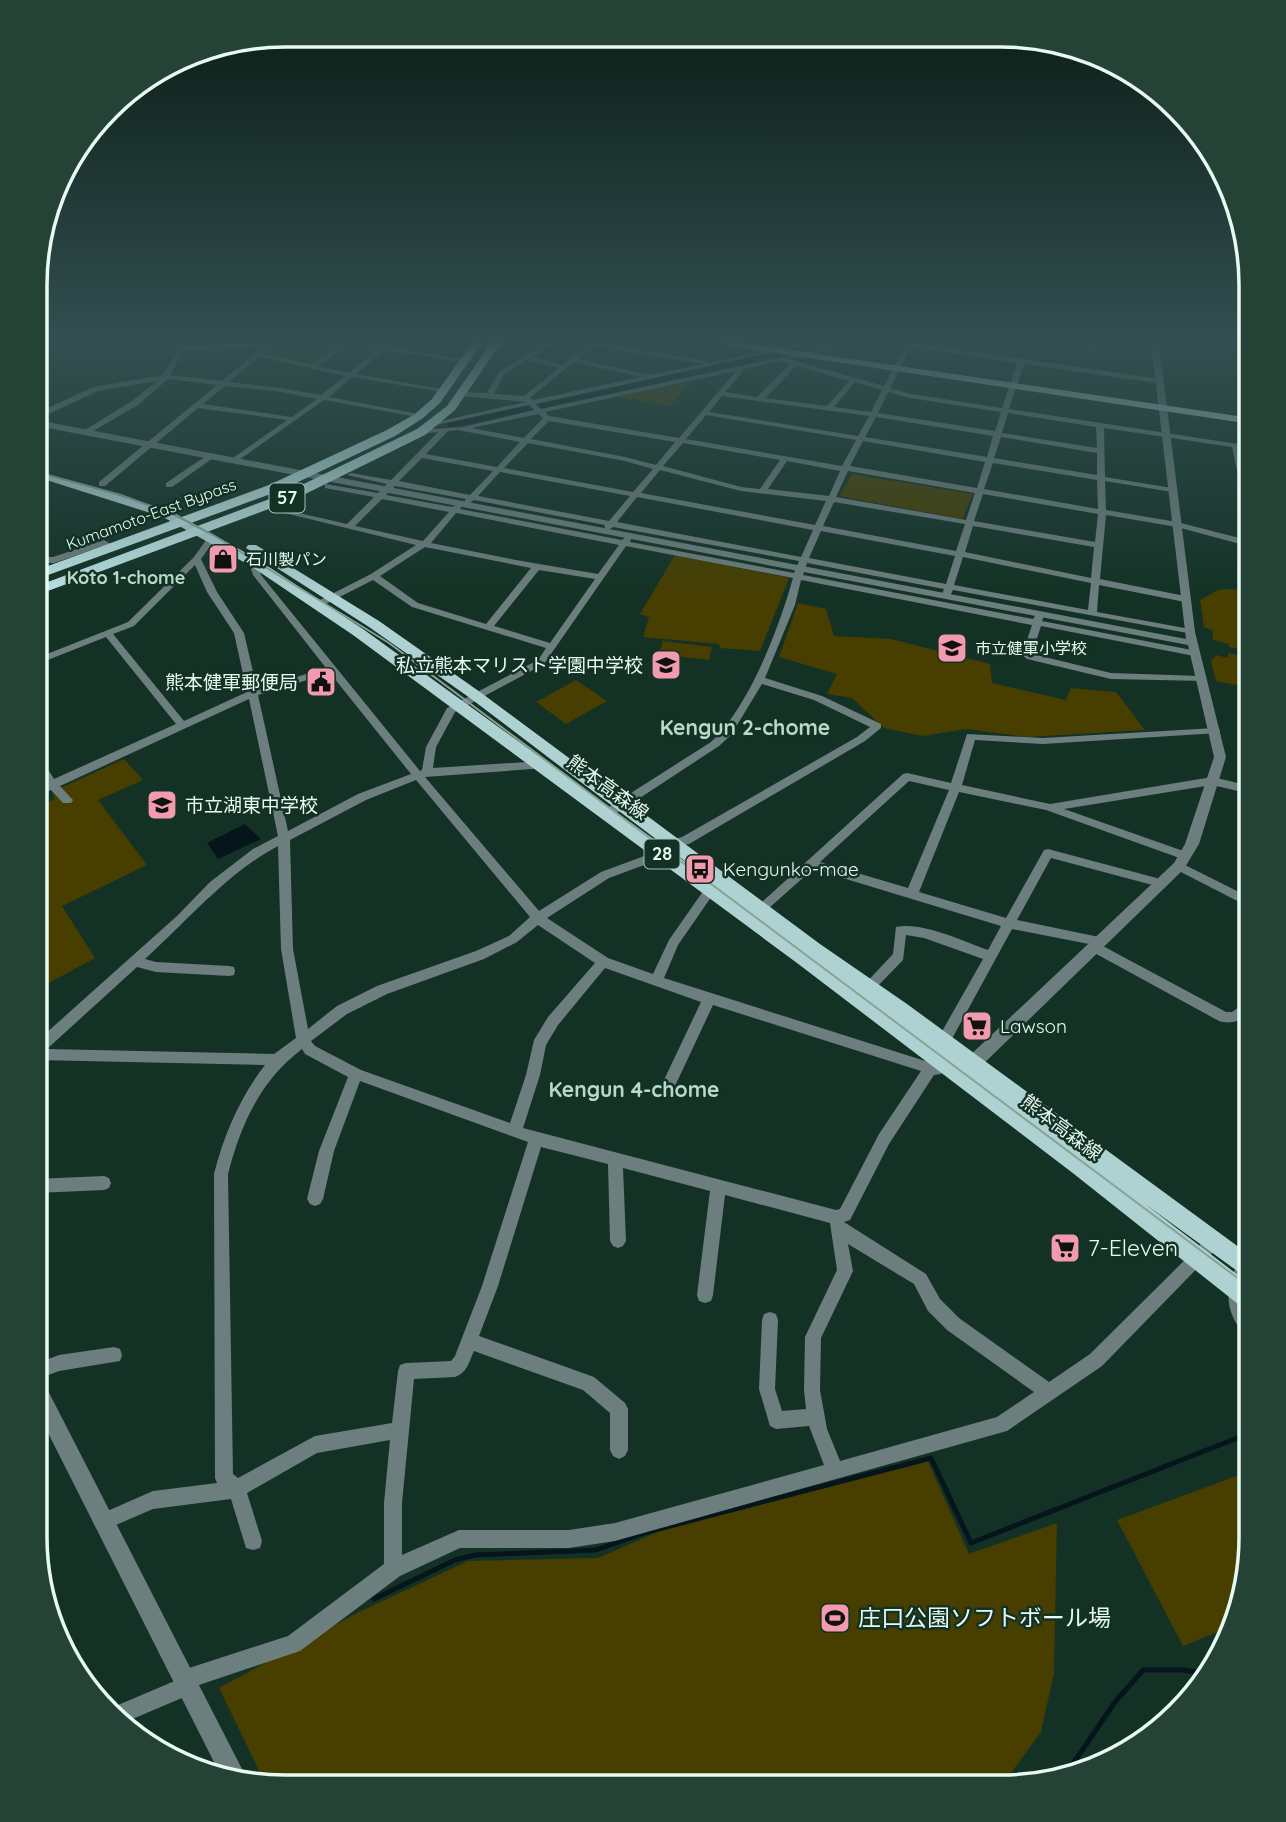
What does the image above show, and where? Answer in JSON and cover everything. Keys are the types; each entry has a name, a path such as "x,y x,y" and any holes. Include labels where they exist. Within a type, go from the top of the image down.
{"highway":[{"name":"Kumamoto-East Bypass","path":"47,571 110,547 201,527 399,428"},
{"name":"Kumamoto-East Bypass","path":"47,587 201,527 329,482 421,432 436,428"}],"main road":[{"name":"熊本高森線","path":"47,469 147,497 324,601 475,695 615,809 1238,1291"},
{"name":"熊本高森線","path":"47,477 133,502 201,527 253,562 324,601 542,765 615,809"},
{"name":"熊本高森線","path":"666,848 710,890 754,914 869,988 1238,1261"}],"street":[{"path":"65,428 305,474 329,482 386,489 463,504 626,540 1092,614 1192,642"},
{"path":"88,432 94,428"},
{"path":"102,484 168,428"},
{"path":"236,460 280,428"},
{"path":"349,527 420,455 439,428"},
{"path":"458,428 659,467 741,489 833,499 1098,545"},
{"path":"324,601 374,576 424,545 538,428"},
{"path":"605,428 1177,525 1239,541"},
{"path":"607,528 692,428"},
{"path":"796,428 1172,490"},
{"path":"615,809 715,744 727,733 759,680 790,605 801,568 867,428"},
{"path":"961,428 1101,451"},
{"path":"948,592 1000,428"},
{"path":"1092,614 1102,512 1100,428"},
{"path":"1119,428 1236,446 1239,452"},
{"path":"253,562 257,575 423,774 538,918 603,962 656,982 883,1051 930,1069 956,1073 972,1064 1182,861 1220,757 1200,679 1185,599 1167,428"},
{"path":"420,455 959,554 1185,599"},
{"path":"169,485 212,456"},
{"path":"762,492 785,459"},
{"path":"351,475 386,489"},
{"path":"463,504 607,528 1038,618 1192,642"},
{"path":"264,507 424,545 536,568 601,577"},
{"path":"201,527 197,559 212,592 239,633 284,837 287,949 303,1040 310,1050 356,1074 536,1139 718,1186 837,1223 920,1279 934,1305 953,1324 1049,1394"},
{"path":"607,528 626,540"},
{"path":"423,774 431,747 445,719 458,704 541,662 626,540"},
{"path":"47,560 104,543 110,547"},
{"path":"47,657 131,624 197,559"},
{"path":"488,628 536,568"},
{"path":"374,576 415,605 550,646"},
{"path":"948,592 1038,618"},
{"path":"1038,618 1027,655 1030,657 1111,676 1200,679"},
{"path":"108,634 181,724"},
{"path":"47,786 253,693 332,668"},
{"path":"253,1541 237,1489 224,1478 221,1174 228,1146 253,1091 277,1060 342,1010 382,990 481,956 513,939 538,918 605,875 685,841 861,739 877,726 818,698 759,680"},
{"path":"912,893 955,789 971,736 1029,741 1215,731"},
{"path":"47,1042 181,919 214,884 257,852 362,797 423,774 542,765"},
{"path":"47,776 67,800"},
{"path":"754,914 906,777 1048,807 1182,861 1239,896"},
{"path":"1048,807 1212,781 1239,787"},
{"path":"943,1042 1048,853 1160,883"},
{"path":"812,864 1008,923 1097,944 1224,1017 1238,1014"},
{"path":"656,982 673,943 710,890"},
{"path":"869,988 898,956 900,930 925,933 989,956"},
{"path":"134,961 156,967 229,971"},
{"path":"515,1130 533,1075 539,1044 552,1021 603,962"},
{"path":"670,1082 709,999"},
{"path":"47,1052 277,1060"},
{"path":"837,1223 845,1215 884,1139 930,1069"},
{"path":"315,1199 320,1166 356,1074"},
{"path":"393,1569 393,1503 406,1371 455,1369 490,1286 536,1139"},
{"path":"615,1160 618,1241"},
{"path":"47,1186 104,1184"},
{"path":"705,1294 718,1186"},
{"path":"835,1471 816,1417 812,1390 813,1337 845,1271 837,1223"},
{"path":"125,1712 187,1682 293,1644 393,1569 459,1539 569,1539 615,1532 1001,1424 1096,1360 1212,1243"},
{"path":"1238,1282 1234,1288 1238,1312"},
{"path":"770,1320 767,1389 775,1420 816,1417"},
{"path":"469,1341 588,1383 619,1409 619,1450"},
{"path":"47,1368 59,1363 114,1355"},
{"path":"47,1410 230,1768"},
{"path":"102,1522 153,1500 237,1489 315,1446 400,1430"}],"shaded area":[{"path":"852,474 973,494 962,519 839,496"},
{"path":"675,555 789,578 760,651 643,637 649,617 640,614"},
{"path":"1218,590 1239,590 1239,649 1213,640 1212,630 1204,627 1200,600"},
{"path":"798,603 826,609 834,636 891,639 990,664 992,683 1066,700 1071,688 1116,692 1145,730 1028,737 965,729 923,736 884,728 852,698 827,694 837,674 779,657"},
{"path":"663,641 712,647 709,660 659,654"},
{"path":"1228,653 1239,655 1239,686 1216,681 1211,661 1216,655 1228,658"},
{"path":"576,680 607,701 566,724 536,702"},
{"path":"124,759 143,780 98,800 147,865 62,906 95,958 47,984 47,802 55,799 52,792"},
{"path":"245,824 261,839 218,859 207,843"},
{"path":"927,1459 969,1554 1057,1523 1054,1673 1041,1732 1010,1774 1000,1775 286,1775 260,1773 219,1688 359,1612 468,1561 598,1558 667,1528"},
{"path":"1238,1475 1238,1552 1234,1583 1218,1632 1183,1646 1117,1520"}],"waterway":[{"path":"374,1599 455,1560 475,1555 596,1550 647,1532 931,1458 971,1543 1238,1438"},
{"path":"1073,1763 1115,1702 1143,1670 1197,1672"}],"tram line":[{"path":"47,475 121,495 175,515 213,535 389,643 1238,1278"}],"place":[{"name":"石川製パン","path":"223,559"},
{"name":"市立健軍小学校","path":"952,648"},
{"name":"私立熊本マリスト学園中学校","path":"666,665"},
{"name":"熊本健軍郵便局","path":"321,682"},
{"name":"市立湖東中学校","path":"162,805"},
{"name":"Kengunko-mae","path":"700,869"},
{"name":"Lawson","path":"977,1026"},
{"name":"7-Eleven","path":"1065,1248"},
{"name":"庄口公園ソフトボール場","path":"835,1618"}],"district":[{"name":"Koto 1-chome","path":"126,578"},
{"name":"Kengun 2-chome","path":"745,728"},
{"name":"Kengun 4-chome","path":"634,1090"}]}
